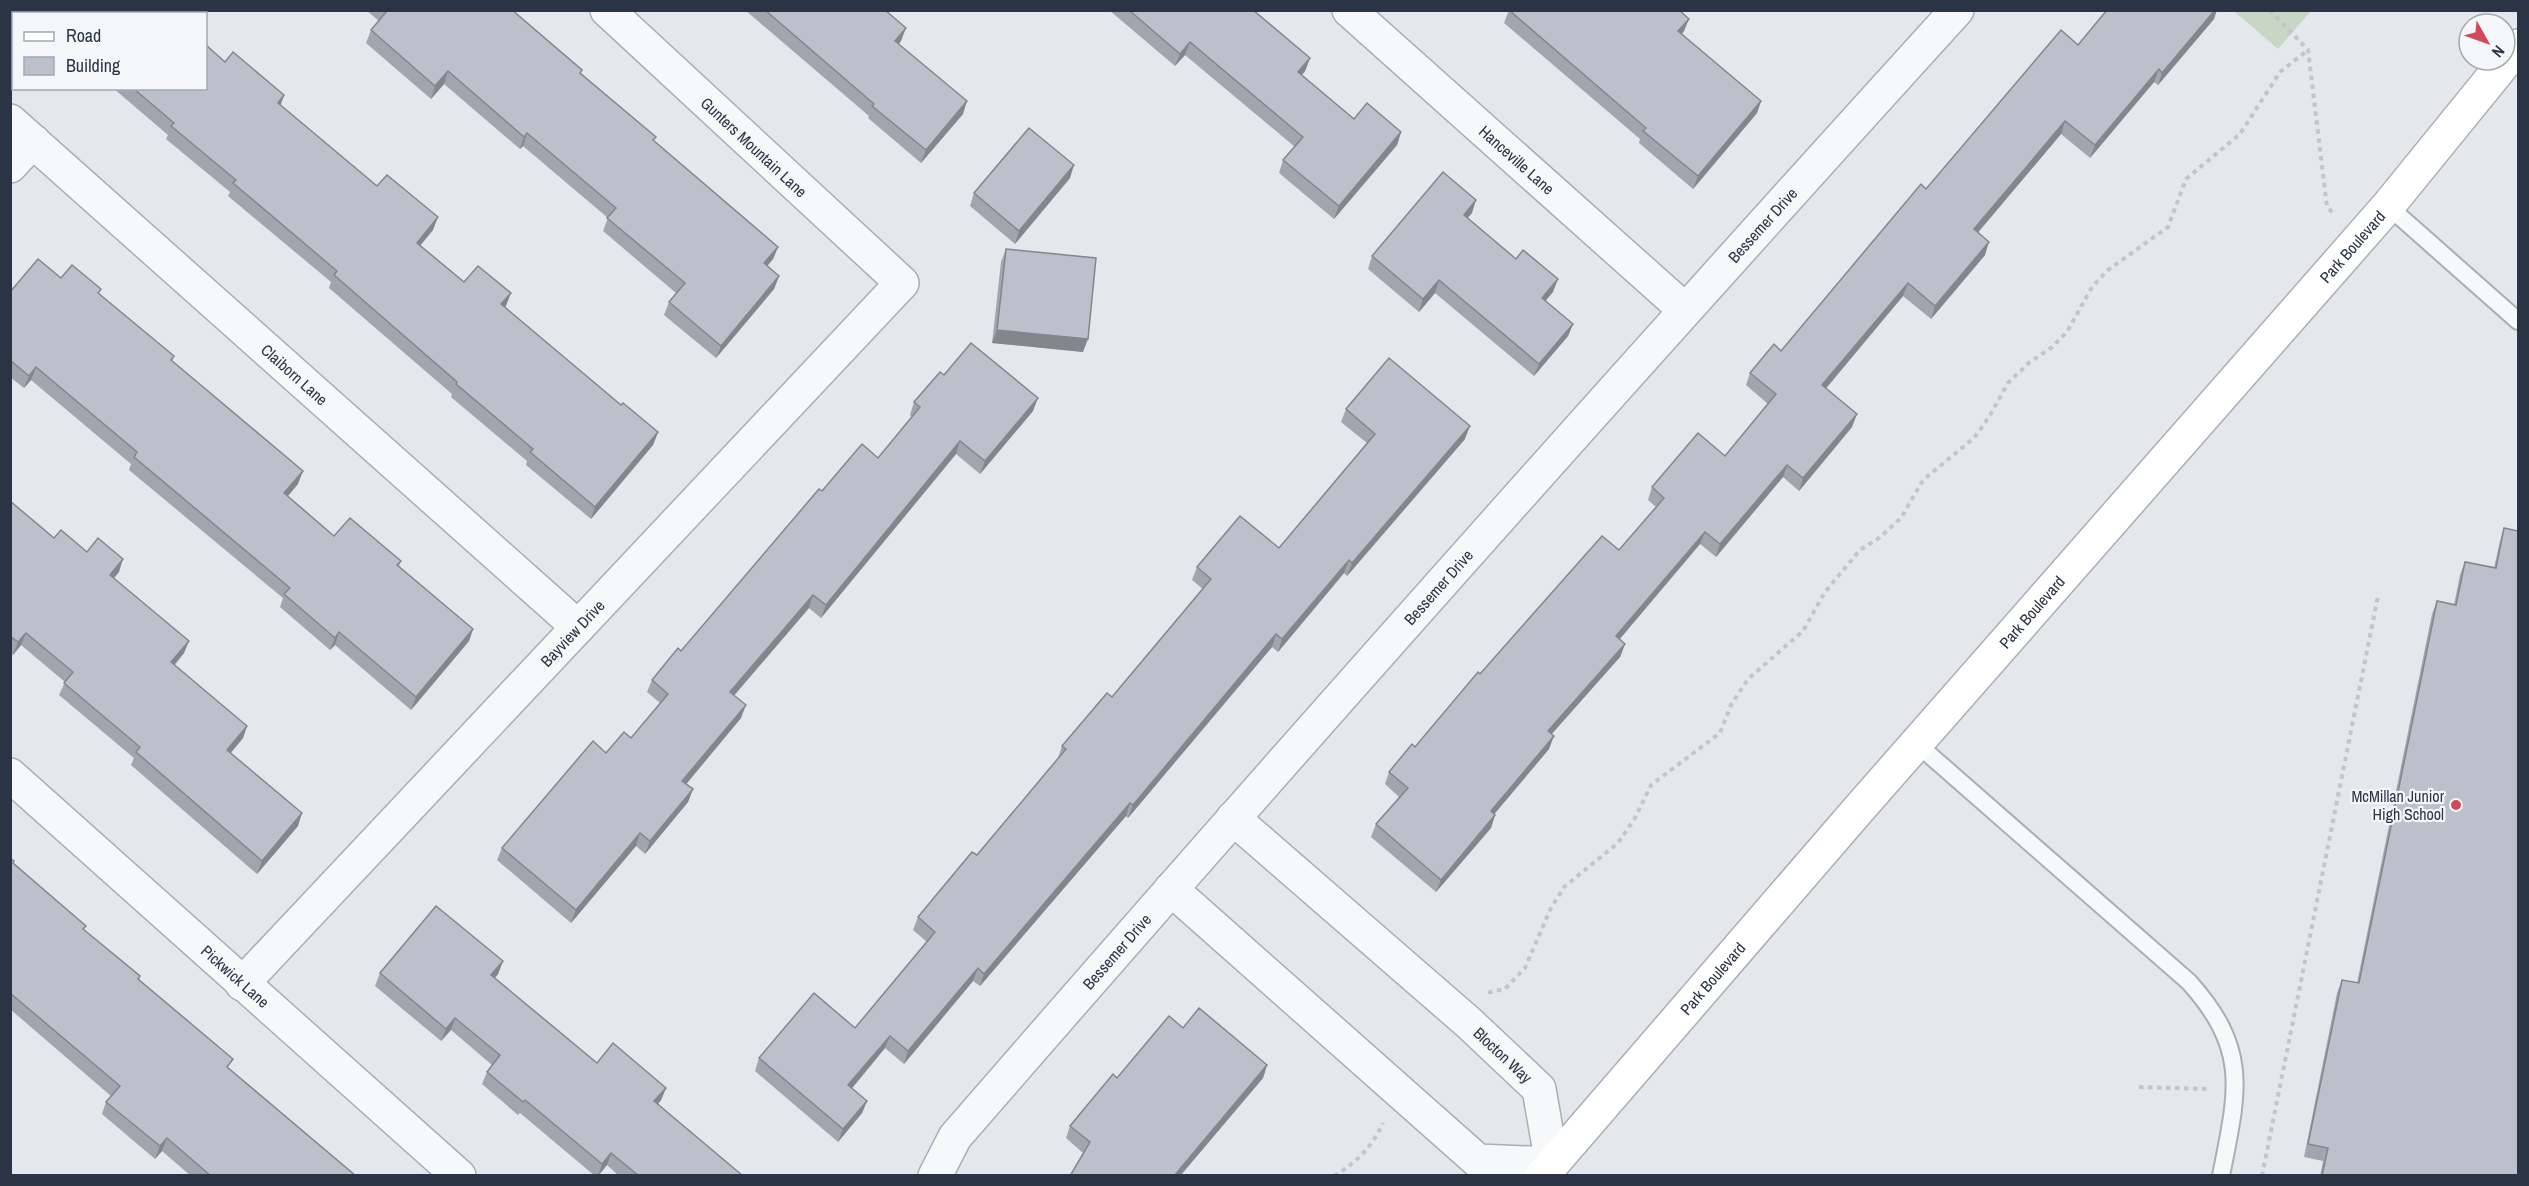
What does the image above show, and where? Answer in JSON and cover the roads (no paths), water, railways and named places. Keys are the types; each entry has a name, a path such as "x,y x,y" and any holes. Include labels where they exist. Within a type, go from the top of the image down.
{"main road":[{"name":"Park Boulevard","path":"1553,1172 1916,744 2388,206 2518,46"}],"street":[{"name":"Gunters Mountain Lane","path":"607,10 902,283"},
{"name":"Hanceville Lane","path":"1349,10 1685,310"},
{"name":"Bessemer Drive","path":"935,1176 955,1137 1170,888 1685,310 1957,10"},
{"path":"10,166 22,131"},
{"name":"Claiborn Lane","path":"22,131 578,627"},
{"name":"Bayview Drive","path":"242,984 902,283"},
{"name":"Pickwick Lane","path":"10,776 459,1176"},
{"name":"Blocton Way","path":"1233,818 1469,1023 1539,1089 1553,1172"},
{"path":"1170,888 1478,1161 1553,1172"}],"lane":[{"path":"2388,206 2518,321"},
{"path":"1916,744 2189,982 2207,1002 2229,1043 2235,1067 2236,1090 2221,1176"}],"place":[{"name":"McMillan Junior High School","path":"2456,805"}]}
